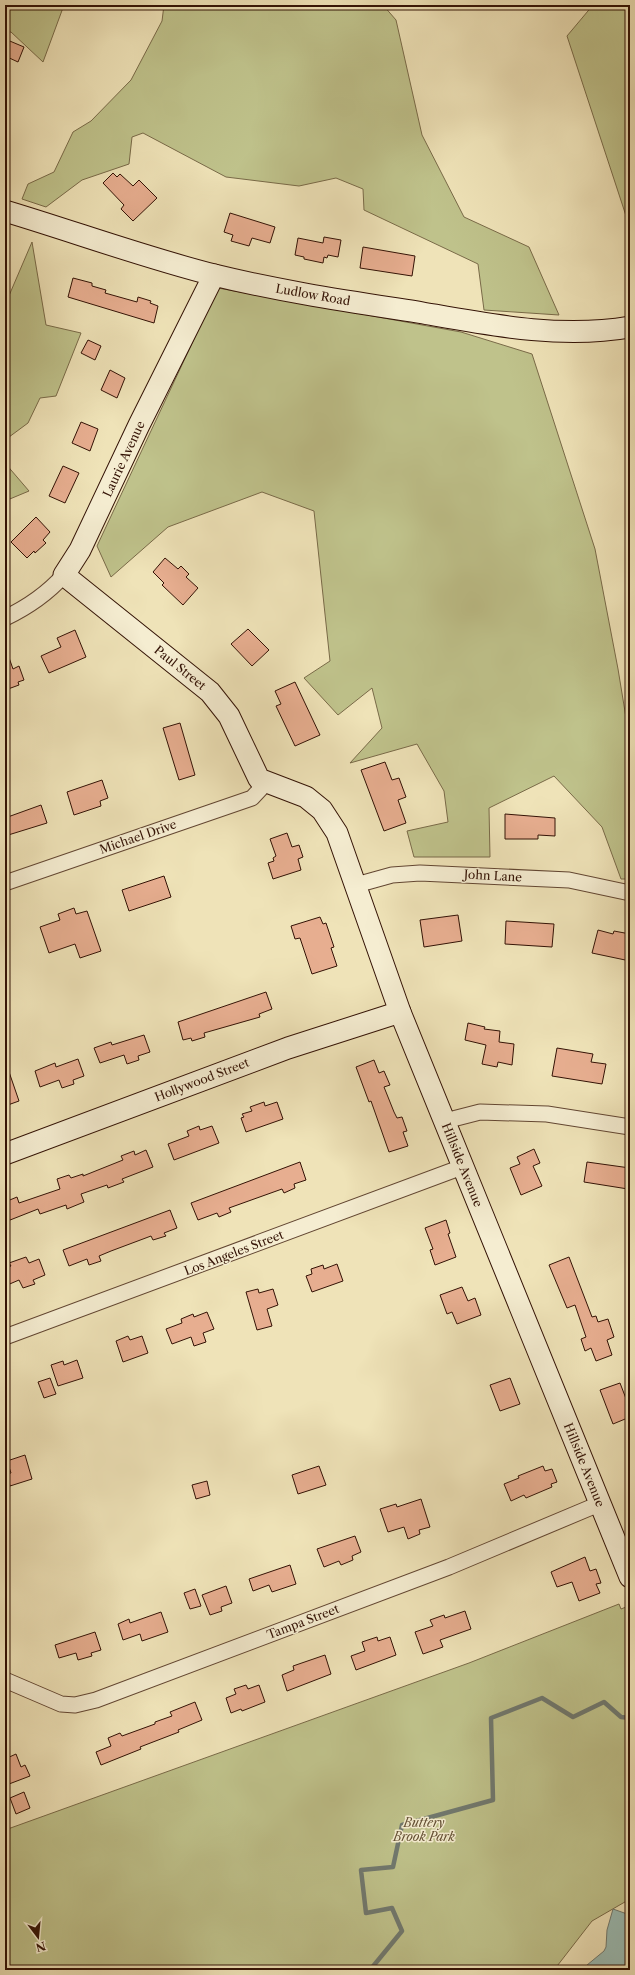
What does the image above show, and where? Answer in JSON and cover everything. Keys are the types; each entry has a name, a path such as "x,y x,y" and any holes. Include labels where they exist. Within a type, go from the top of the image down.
{"street":[{"name":"Ludlow Road","path":"5,211 214,275 324,297 495,325 576,332 596,332 630,327"},
{"name":"Laurie Avenue","path":"5,618 34,603 47,592 64,575 80,550 139,425 214,275"},
{"name":"Paul Street","path":"64,575 210,692 229,716 255,774 259,779 266,783"},
{"name":"Michael Drive","path":"5,883 252,798 266,783"},
{"name":"Hillside Avenue","path":"266,783 284,788 306,798 322,810 337,833 400,1012 630,1577"},
{"name":"John Lane","path":"356,885 392,875 420,873 569,880 630,893"},
{"name":"Hollywood Street","path":"5,1154 288,1048 400,1012"},
{"path":"444,1121 480,1112 502,1112 547,1114 630,1127"},
{"name":"Los Angeles Street","path":"5,1337 462,1167"},
{"name":"Tampa Street","path":"5,1680 61,1704 75,1705 96,1700 450,1567 599,1504"}],"green space":[{"path":"5,5 64,5 43,62 11,32 5,32"},
{"path":"164,5 383,5 396,20 422,135 464,217 529,247 559,315 484,310 478,264 364,210 363,189 336,178 299,186 226,177 143,133 132,137 129,164 82,180 46,207 22,199 28,184 54,172 73,132 91,121 131,80 162,21"},
{"path":"593,5 630,5 630,228 567,36"},
{"path":"32,242 46,325 81,333 56,396 40,398 28,423 5,440 5,305"},
{"path":"218,288 461,332 532,354 595,549 618,669 630,742 630,879 621,879 602,827 554,776 489,808 490,857 414,857 407,831 448,822 444,791 417,744 350,763 382,728 372,688 338,715 304,678 330,661 314,511 262,492 168,527 111,577 97,546"},
{"path":"5,463 29,491 5,501"},
{"name":"Buttery Brook Park","path":"619,1604 621,1609 626,1607 630,1619 630,1899 592,1921 554,1970 5,1970 5,1830 469,1663"}],"water":[{"path":"613,1909 630,1915 630,1970 581,1970 604,1951 606,1947 607,1930"}],"building":[{"path":"5,39 24,47 18,62 5,56"},
{"path":"113,173 117,177 120,174 133,186 139,180 157,198 133,221 121,209 124,205 103,183"},
{"path":"230,213 275,227 270,243 252,238 249,246 231,241 233,235 224,232"},
{"path":"324,237 341,240 338,257 328,255 327,258 324,257 323,263 304,259 304,257 295,255 298,238 323,243"},
{"path":"363,247 415,256 412,276 360,268"},
{"path":"73,278 92,283 92,286 106,290 105,293 137,302 138,297 151,301 150,303 158,306 154,323 68,297"},
{"path":"88,340 101,346 95,360 81,353"},
{"path":"110,370 125,378 117,398 101,390"},
{"path":"81,422 98,429 90,451 72,443"},
{"path":"63,466 79,473 65,503 49,496"},
{"path":"36,517 50,532 43,540 46,543 27,558 11,542"},
{"path":"165,558 178,569 181,566 189,574 186,577 198,588 183,605 162,585 164,583 153,572"},
{"path":"248,629 269,650 252,666 231,644"},
{"path":"75,630 86,657 49,673 41,656 61,647 57,638"},
{"path":"5,652 7,652 13,669 19,666 24,680 18,682 19,685 8,689 7,686 5,687"},
{"path":"295,682 320,735 295,746 276,706 281,704 275,691"},
{"path":"180,723 195,775 179,780 163,728"},
{"path":"385,762 392,780 399,778 406,797 398,800 406,823 384,831 361,770"},
{"path":"102,780 108,798 100,801 101,806 74,815 67,792"},
{"path":"41,805 47,823 5,836 5,818"},
{"path":"505,814 555,818 555,836 538,835 538,839 505,839"},
{"path":"287,833 292,847 299,845 303,857 298,859 301,870 273,879 268,863 274,861 273,858 276,856 270,839"},
{"path":"164,876 171,897 129,911 122,890"},
{"path":"74,908 76,914 87,911 101,951 80,958 75,944 49,953 40,927 60,920 58,914"},
{"path":"458,915 462,941 424,947 420,920"},
{"path":"320,917 323,924 326,923 334,947 331,948 337,966 312,974 300,938 295,939 291,926"},
{"path":"506,921 554,924 552,947 505,944"},
{"path":"598,930 613,934 614,931 630,934 630,961 592,953"},
{"path":"266,992 272,1009 259,1014 260,1017 204,1033 205,1037 192,1041 191,1038 183,1040 178,1022"},
{"path":"468,1023 485,1027 484,1029 500,1031 499,1042 514,1044 512,1065 498,1062 497,1067 482,1064 486,1045 465,1040"},
{"path":"144,1035 150,1052 138,1056 139,1060 127,1064 124,1055 100,1063 94,1048 111,1042 112,1045"},
{"path":"557,1048 593,1054 591,1062 606,1064 602,1084 552,1076"},
{"path":"78,1059 84,1076 73,1080 74,1084 62,1088 59,1080 40,1087 35,1071 55,1063 56,1067"},
{"path":"374,1060 379,1073 384,1071 390,1085 384,1087 397,1118 402,1117 407,1131 403,1132 408,1146 389,1152 371,1101 369,1102 356,1067"},
{"path":"5,1066 7,1066 19,1101 5,1106"},
{"path":"264,1102 265,1106 277,1102 283,1119 246,1132 241,1118 244,1117 242,1114 252,1111 250,1107"},
{"path":"199,1126 200,1130 212,1126 219,1143 174,1160 168,1144 189,1136 187,1131"},
{"path":"534,1149 540,1163 533,1166 542,1186 521,1195 510,1168 520,1164 517,1157"},
{"path":"146,1150 153,1167 122,1179 124,1182 108,1188 107,1185 81,1194 84,1202 67,1209 66,1205 40,1214 38,1209 5,1222 5,1202 17,1197 19,1203 60,1189 57,1179 69,1175 71,1178 83,1174 83,1176 123,1160 121,1156 134,1151 135,1155"},
{"path":"300,1162 306,1180 294,1184 295,1188 284,1193 282,1189 229,1208 231,1212 219,1217 217,1213 198,1220 191,1203"},
{"path":"587,1162 630,1168 628,1189 584,1182"},
{"path":"170,1210 177,1228 164,1233 166,1236 153,1240 151,1236 111,1251 99,1256 101,1261 89,1265 87,1259 69,1266 63,1250"},
{"path":"446,1220 450,1233 448,1234 456,1257 435,1265 430,1250 433,1249 425,1228"},
{"path":"26,1257 29,1263 39,1259 45,1275 33,1280 35,1284 23,1288 19,1280 5,1286 5,1268 11,1266 9,1263"},
{"path":"569,1257 592,1317 596,1316 598,1322 608,1319 614,1337 607,1340 612,1355 596,1361 591,1348 585,1351 581,1339 586,1337 575,1305 567,1308 549,1265"},
{"path":"337,1264 343,1281 312,1292 306,1276 312,1274 311,1269 323,1265 324,1269"},
{"path":"462,1287 468,1301 475,1298 481,1315 457,1324 452,1312 447,1314 440,1295"},
{"path":"258,1289 259,1293 273,1289 278,1305 267,1309 272,1326 257,1330 246,1292"},
{"path":"207,1312 214,1329 203,1333 206,1342 194,1346 191,1337 172,1344 166,1329 182,1323 181,1319 193,1314 194,1317"},
{"path":"128,1336 130,1340 142,1336 148,1353 123,1362 116,1341"},
{"path":"77,1360 83,1378 58,1386 51,1365 63,1361 64,1365"},
{"path":"50,1378 56,1394 44,1398 38,1382"},
{"path":"510,1378 520,1404 500,1411 490,1385"},
{"path":"620,1383 630,1409 630,1417 613,1424 600,1390"},
{"path":"25,1455 32,1479 10,1486 7,1474 11,1473 7,1461"},
{"path":"319,1466 326,1485 298,1494 292,1475"},
{"path":"543,1466 545,1471 552,1469 557,1482 551,1484 552,1487 526,1498 524,1495 511,1501 504,1484 519,1478 518,1476"},
{"path":"207,1481 210,1495 196,1499 192,1485"},
{"path":"421,1499 430,1527 419,1530 420,1534 408,1539 404,1527 388,1532 380,1509 396,1504 397,1507"},
{"path":"355,1536 361,1552 352,1556 353,1560 341,1565 339,1561 324,1567 317,1549"},
{"path":"585,1557 590,1571 596,1569 601,1583 596,1584 600,1593 579,1601 572,1582 557,1587 551,1572"},
{"path":"290,1565 296,1584 272,1592 269,1585 253,1591 249,1579"},
{"path":"226,1586 232,1603 221,1607 222,1611 210,1615 202,1595"},
{"path":"195,1589 201,1606 190,1609 184,1593"},
{"path":"465,1611 471,1629 440,1640 443,1647 423,1654 415,1632 433,1626 430,1620 444,1615 445,1618"},
{"path":"161,1612 168,1632 142,1641 140,1634 123,1640 118,1624 129,1619 130,1623"},
{"path":"95,1632 101,1650 91,1653 92,1656 78,1660 76,1653 59,1658 55,1645"},
{"path":"377,1637 378,1641 390,1637 396,1655 356,1670 351,1656 365,1651 362,1642"},
{"path":"325,1655 331,1674 287,1691 282,1675 294,1670 293,1666"},
{"path":"246,1685 248,1689 259,1685 265,1702 242,1711 241,1709 231,1713 226,1698 236,1694 234,1689"},
{"path":"195,1702 202,1720 178,1730 179,1732 140,1747 141,1749 101,1765 96,1752 111,1746 108,1738 120,1733 122,1736 155,1724 155,1722 172,1716 170,1712"},
{"path":"16,1754 21,1767 25,1765 30,1776 9,1784 5,1775 5,1759"},
{"path":"24,1792 30,1808 16,1814 10,1798"}],"waterway":[{"path":"370,1970 402,1931 392,1908 366,1913 361,1870 393,1867 402,1825 493,1800 491,1718 542,1698 573,1717 604,1702 621,1717 630,1718"}]}
